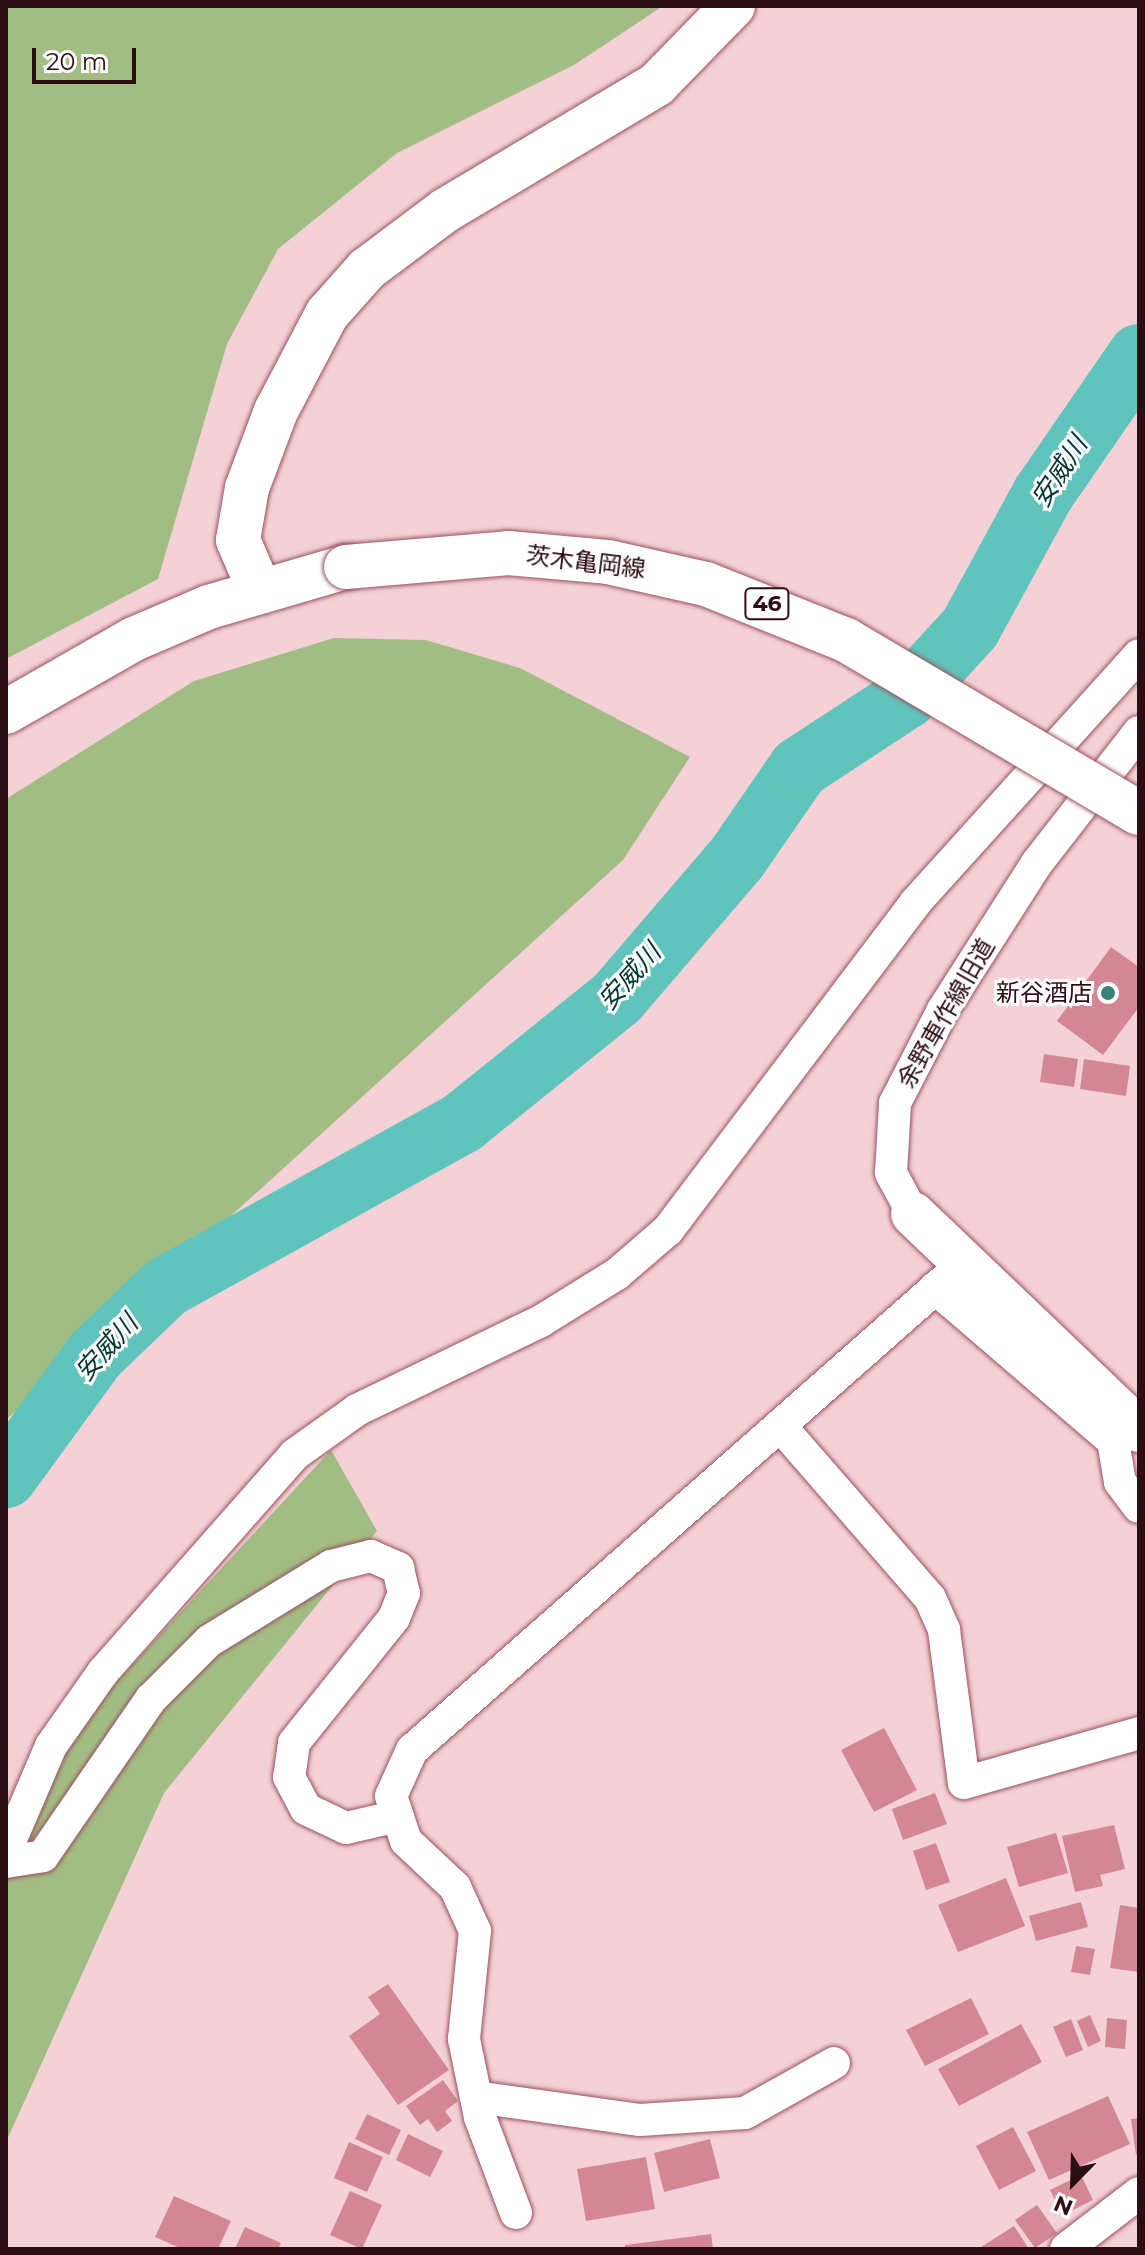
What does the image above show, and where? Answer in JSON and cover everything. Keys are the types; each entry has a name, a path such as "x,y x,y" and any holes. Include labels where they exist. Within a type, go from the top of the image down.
{"main road":[{"path":"259,589 238,540 247,488 276,411 327,314 367,269 446,210 667,76 733,6"},
{"name":"茨木亀岡線","path":"6,712 134,639 259,589 346,567 520,554 608,562 706,584 846,640 1139,813"},
{"name":"余野車作線旧道","path":"913,1214 949,1276 1139,1430"}],"street":[{"path":"6,1851 51,1746 103,1672 294,1455 357,1410 541,1321 617,1274 668,1230 915,903 1139,655"},
{"name":"余野車作線旧道","path":"913,1214 891,1173 895,1103 943,1010 1037,863 1139,732"},
{"path":"516,2213 476,2097 464,2025 475,1931 455,1887 406,1841 391,1796 412,1750 782,1428 949,1276 1113,1441 1120,1482 1139,1507"},
{"path":"782,1428 930,1598 944,1630 964,1783 1139,1733"},
{"path":"6,1862 43,1856 151,1699 209,1641 331,1566 371,1556 398,1568 404,1593 394,1618 294,1743 289,1777 306,1809 346,1828 398,1816"},
{"path":"476,2097 640,2120 745,2113 834,2063"},
{"path":"1066,2249 1139,2193"}],"green space":[{"path":"6,6 663,6 574,65 397,153 278,249 227,344 158,579 6,659"},
{"path":"334,638 426,640 520,668 690,757 623,860 6,1420 6,799 194,681"},
{"path":"331,1450 377,1531 164,1793 6,2142 6,1859 59,1744"}],"building":[{"path":"1111,947 1139,967 1139,1007 1103,1055 1057,1021"},
{"path":"1044,1054 1078,1059 1074,1087 1040,1082"},
{"path":"1084,1059 1130,1066 1126,1096 1080,1089"},
{"path":"884,1728 917,1790 874,1812 841,1750"},
{"path":"935,1793 947,1824 903,1840 892,1809"},
{"path":"1114,1825 1125,1869 1100,1875 1103,1886 1075,1892 1062,1836"},
{"path":"1056,1833 1068,1873 1019,1887 1007,1847"},
{"path":"936,1843 950,1882 926,1890 913,1851"},
{"path":"1006,1878 1025,1926 958,1952 938,1905"},
{"path":"1081,1902 1088,1927 1036,1941 1029,1916"},
{"path":"1120,1905 1139,1908 1139,1972 1110,1968"},
{"path":"1076,1946 1095,1949 1090,1975 1071,1972"},
{"path":"388,1984 449,2070 398,2105 349,2036 380,2014 368,1997"},
{"path":"971,1998 989,2034 925,2066 906,2030"},
{"path":"1090,2015 1101,2041 1088,2047 1077,2021"},
{"path":"1107,2018 1127,2020 1125,2049 1105,2047"},
{"path":"1071,2019 1083,2050 1066,2057 1053,2027"},
{"path":"1021,2024 1042,2062 959,2106 938,2069"},
{"path":"443,2080 458,2101 445,2111 452,2121 437,2132 428,2119 420,2125 406,2106"},
{"path":"1108,2096 1130,2144 1049,2180 1027,2132"},
{"path":"367,2114 401,2130 389,2155 355,2139"},
{"path":"1139,2118 1139,2154 1136,2155 1131,2119"},
{"path":"1013,2127 1036,2171 999,2190 976,2146"},
{"path":"408,2134 443,2151 430,2177 396,2160"},
{"path":"710,2139 720,2178 664,2192 654,2153"},
{"path":"349,2142 383,2157 367,2192 334,2178"},
{"path":"646,2157 655,2209 586,2221 577,2169"},
{"path":"1081,2175 1093,2200 1063,2215 1050,2190"},
{"path":"350,2191 382,2205 362,2249 330,2235"},
{"path":"174,2196 231,2221 218,2249 182,2249 155,2237"},
{"path":"1037,2205 1057,2233 1035,2248 1015,2220"},
{"path":"1014,2226 1029,2249 978,2249"},
{"path":"245,2227 281,2243 278,2249 235,2249"},
{"path":"711,2234 713,2249 625,2249 625,2245"}],"waterway":[{"name":"安威川","path":"6,1477 95,1355 166,1287 462,1123 617,998 737,858 799,768 906,698 970,628 1043,494 1139,355"}],"place":[{"name":"新谷酒店","path":"1108,993"}]}
